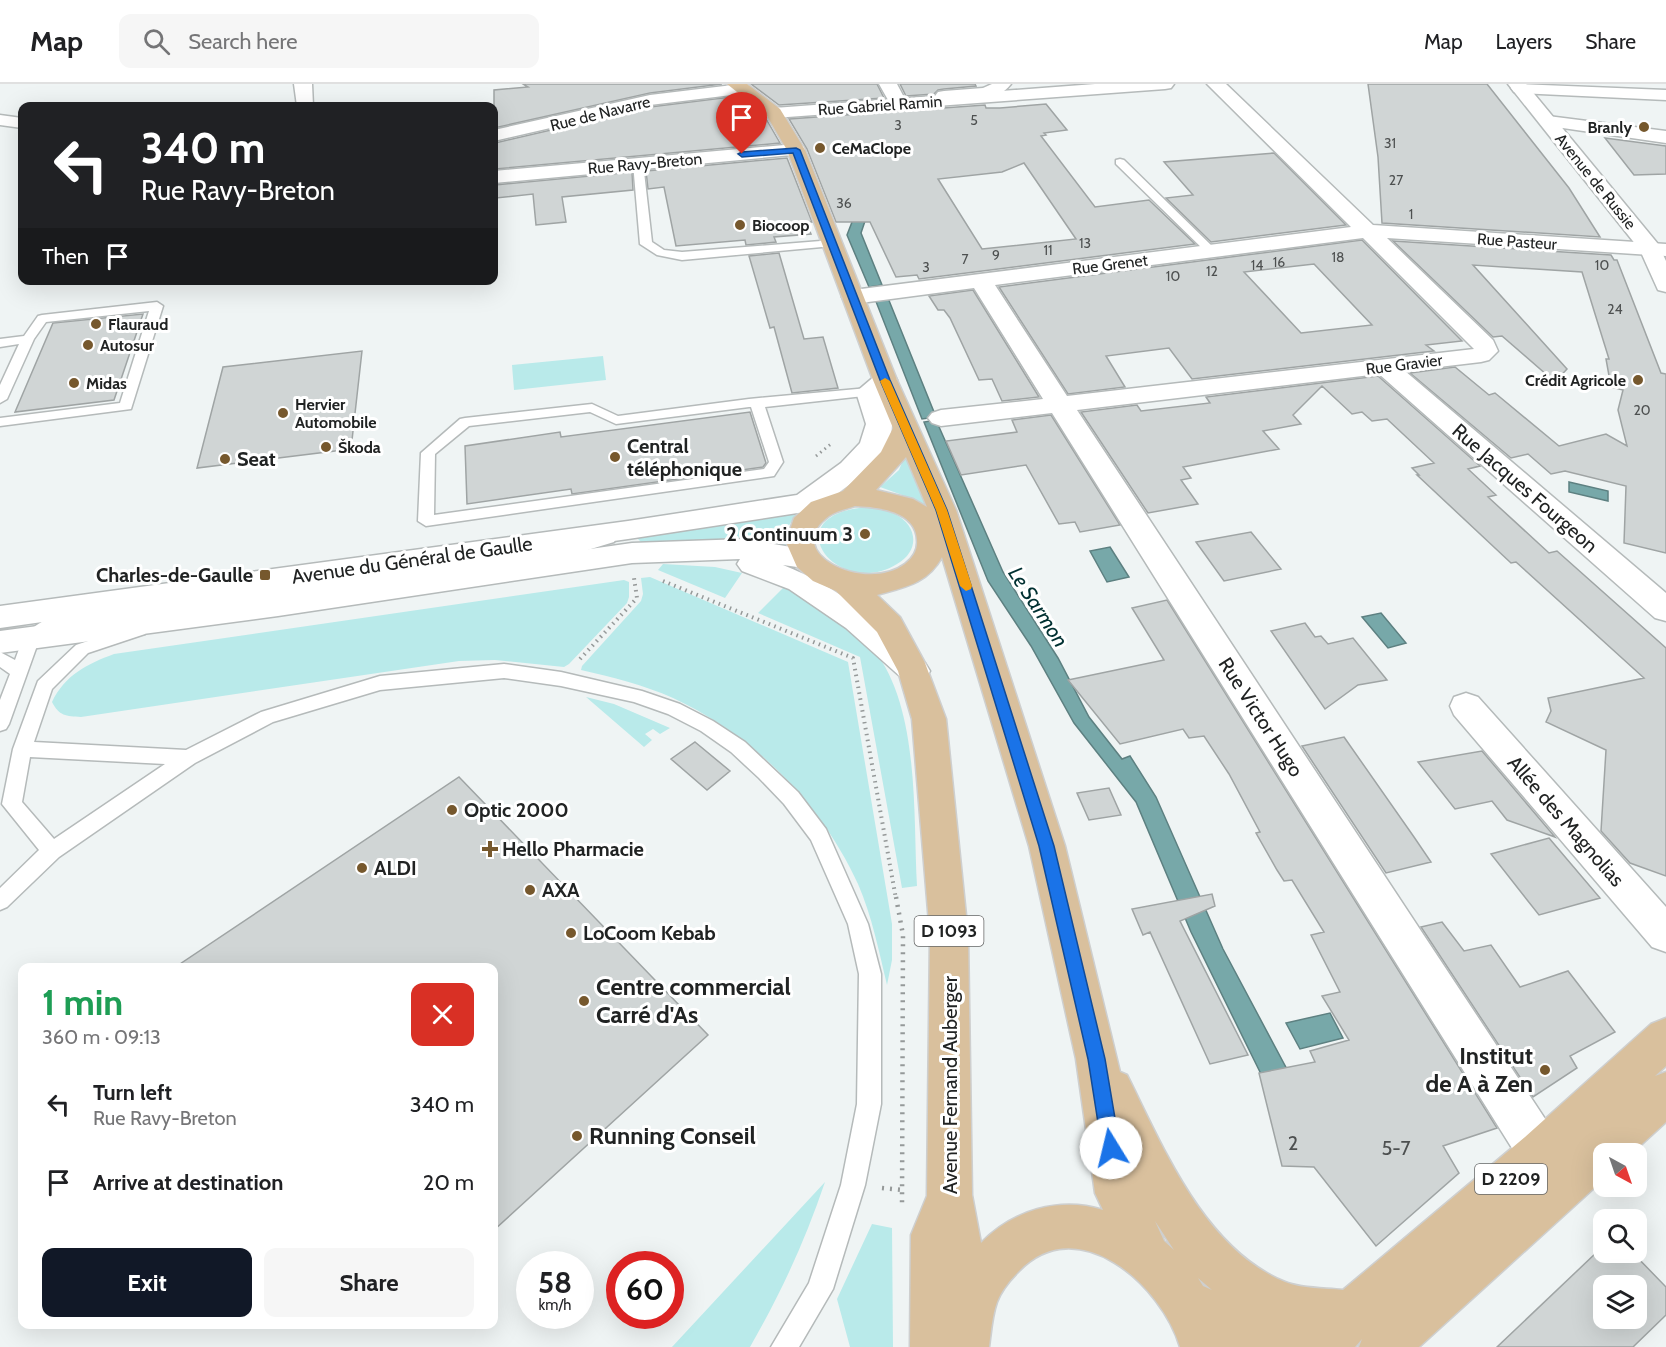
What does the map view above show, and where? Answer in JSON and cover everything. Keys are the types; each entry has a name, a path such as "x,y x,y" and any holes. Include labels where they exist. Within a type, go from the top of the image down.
{"main road":[{"path":"739,87 774,113 796,150 833,243 869,295 876,386 905,429 934,528 994,671 1047,846 1097,1059 1118,1193 1147,1256"},
{"path":"853,497 893,456 905,429"},
{"path":"853,497 872,497 899,504 934,528 926,560 913,573 893,582 870,586 847,584 828,578 814,569 804,558 799,543 801,529 814,504 853,497"},
{"name":"Avenue Fernand Auberger","path":"847,584 889,625 914,671 929,718 949,935 949,1195 934,1235 955,1339"},
{"name":"D 2209","path":"1367,1331 1541,1153 1666,1038"},
{"path":"1097,1059 1156,1181 1181,1222 1229,1277 1279,1304 1367,1331"},
{"name":"D 2209","path":"1187,1303 1268,1346 1325,1345 1367,1331 1666,1093"},
{"path":"955,1339 979,1283 1003,1251 1035,1232 1072,1226 1110,1234 1147,1256 1169,1277 1187,1303 1204,1347"}],"street":[{"path":"303,84 305,102"},
{"path":"888,84 898,103"},
{"path":"927,101 947,96 987,93 999,88 1002,84"},
{"name":"Rue Gabriel Ramin","path":"774,113 927,101 1019,89 1165,84"},
{"name":"Rue Gravier","path":"941,418 1480,355 1486,351 1485,345 1216,84"},
{"path":"1518,86 1666,95"},
{"name":"Avenue de Russie","path":"1518,86 1658,250 1666,285"},
{"name":"Rue de Navarre","path":"498,135 539,128 650,100 739,87"},
{"path":"0,120 18,122"},
{"path":"1548,121 1666,137"},
{"name":"Rue Ravy-Breton","path":"498,177 796,150"},
{"name":"Rue Pasteur","path":"1368,231 1658,250"},
{"name":"Rue Grenet","path":"869,295 1368,231"},
{"name":"Rue Victor Hugo","path":"980,280 1541,1153"},
{"name":"Rue Jacques Fourgeon","path":"1384,366 1666,610"},
{"path":"814,504 826,490 869,453 879,425 876,386"},
{"name":"Avenue du Général de Gaulle","path":"0,617 814,504"},
{"name":"Avenue du Général de Gaulle","path":"714,549 799,582 857,620 914,671"},
{"name":"Avenue du Général de Gaulle","path":"0,642 278,605 632,553 744,549 804,558"},
{"name":"Allée des Magnolias","path":"1466,706 1666,935"}],"lane":[{"path":"1120,162 1211,251"},
{"path":"638,163 646,244 661,253 682,256 833,243"},
{"path":"0,399 28,339 42,319 157,306 126,406 0,422"},
{"path":"0,343 28,339"},
{"path":"758,405 776,462 769,473 426,521 428,453 465,422 592,408 616,420 749,403 758,405 876,386"},
{"path":"0,723 32,637 42,628 61,621 581,547 628,531"},
{"path":"52,851 12,804 22,749 44,686 82,650 132,632 278,605"},
{"path":"0,658 19,672"},
{"path":"0,901 52,851 188,758 267,717 380,682 504,671 561,679 636,696 674,709 707,726 738,747 791,798 819,835 858,924 870,974 869,1104 853,1185 820,1289 784,1347"},
{"path":"22,749 188,758"}],"path":[{"path":"561,679 637,598 632,568"}],"shaded area":[{"path":"870,110 882,110 868,212 861,233 882,285 869,287 847,235 852,222 865,114"},
{"path":"888,298 936,417 922,419 875,299"},
{"path":"603,356 606,380 514,390 512,365"},
{"path":"936,420 1003,572 1058,658 1089,717 1122,759 1130,756 1156,797 1223,949 1289,1073 1261,1074 1191,932 1136,802 1074,723 1031,646 988,581 924,422"},
{"path":"905,455 912,456 931,505 927,508 905,496 880,487 899,470"},
{"path":"1569,482 1608,491 1608,501 1569,492"},
{"path":"868,507 895,514 903,519 912,532 913,546 904,559 897,564 875,572 854,572 836,564 824,552 819,538 823,524 839,513"},
{"path":"797,513 786,530 786,546 722,539 641,542 637,538 638,536"},
{"path":"1110,547 1129,577 1107,582 1090,551"},
{"path":"663,564 715,567 742,573 725,598 658,570"},
{"path":"650,577 848,662 892,924 892,960 887,985 871,921 858,884 825,826 782,774 730,731 702,713 651,689 581,670 582,666 641,601 643,594 641,578"},
{"path":"624,580 629,582 627,603 564,667 495,660 459,661 81,717 64,714 57,710 52,702 70,678 95,662 114,654"},
{"path":"786,585 814,602 866,642 874,650 889,674 900,702 907,732 914,795 917,886 902,888 860,657 758,613"},
{"path":"1381,613 1406,643 1388,648 1362,617"},
{"path":"586,697 614,704 670,728 660,734 653,729 645,734 652,740 644,747"},
{"path":"1330,1013 1343,1038 1300,1049 1286,1023"},
{"path":"825,1182 792,1266 750,1347 672,1347"},
{"path":"872,1224 892,1228 893,1347 850,1347 837,1299"}],"building":[{"path":"523,84 722,84 650,93 498,127 498,102 494,102 494,90 528,87"},
{"path":"751,84 877,84 884,98 779,105"},
{"path":"900,84 975,84 976,86 938,90 934,94 906,96"},
{"path":"1368,84 1487,84 1569,188 1600,237 1382,223 1378,157"},
{"path":"739,96 765,117 780,143 498,169 498,142 650,107"},
{"path":"1046,104 1067,130 1044,133 1046,135 1041,136 1095,207 1149,200 1195,244 919,279 917,275 896,277 870,222 836,222 807,149 789,119 985,105 986,108","holes":["1024,163 1076,239 982,249 938,179 1002,172"]},
{"path":"1605,138 1666,146 1666,174 1634,175"},
{"path":"1274,153 1346,225 1211,242 1166,198 1193,195 1164,162"},
{"path":"787,158 812,222 806,222 811,234 774,237 776,242 746,245 745,240 676,246 664,187 648,189 646,171"},
{"path":"632,172 633,190 562,197 566,222 536,225 533,194 498,198 498,185"},
{"path":"1362,240 1462,341 1426,345 1434,351 1192,379 1169,348 1106,356 1125,387 1068,394 999,287","holes":["1314,264 1372,325 1301,333 1244,272"]},
{"path":"1393,241 1611,255 1614,260 1617,260 1661,373 1666,374 1666,553 1624,543 1626,486 1565,471 1551,474 1528,454 1511,458 1410,373 1455,367 1489,395 1495,393 1559,446 1606,434 1627,446 1618,410 1623,390 1611,387 1606,359 1609,359 1582,272 1473,265 1567,369 1555,382 1502,336 1493,337"},
{"path":"779,253 804,339 823,337 838,388 792,393 774,327 770,328 749,256"},
{"path":"973,290 1039,397 1002,401 992,379 979,380 950,318 944,310 938,310 929,296"},
{"path":"143,314 114,400 15,412 53,323"},
{"name":"Hervier Automobile","path":"362,351 351,449 197,468 223,367"},
{"path":"1378,376 1480,466 1468,469 1496,495 1488,497 1549,553 1557,551 1666,648 1666,876 1630,863 1601,831 1606,750 1546,722 1551,711 1548,698 1644,678 1516,562 1511,563 1417,475 1419,475 1412,468 1434,463 1387,419 1372,421 1362,412 1352,414 1322,386 1293,415 1301,424 1263,431 1279,449 1183,467 1191,478 1181,480 1198,504 1148,513 1081,412 1137,405 1141,411 1210,403 1206,397"},
{"name":"Central téléphonique","path":"750,412 766,463 763,467 572,494 571,489 467,504 465,446 560,432 561,437"},
{"path":"1051,415 1120,525 1080,532 1075,522 1059,524 1026,465 961,475 946,441 1017,432 1012,420"},
{"path":"1251,532 1281,569 1224,581 1196,542"},
{"path":"1167,600 1497,1128 1443,1146 1459,1173 1376,1246 1314,1167 1282,1166 1259,1073 1315,1062 1310,1051 1349,1040 1322,996 1340,992 1311,935 1324,932 1292,880 1284,881 1277,870 1256,833 1260,832 1229,774 1204,736 1189,738 1183,729 1120,744 1068,680 1164,660 1132,608"},
{"path":"1305,623 1315,637 1321,636 1328,644 1353,638 1387,680 1358,685 1325,709 1271,631"},
{"path":"1344,737 1431,862 1386,873 1302,746"},
{"path":"695,742 730,771 707,790 671,759"},
{"path":"1482,751 1555,837 1507,820 1492,801 1455,809 1418,762"},
{"name":"Centre commercial Carré d'As","path":"459,777 708,1035 498,1226 498,963 181,963"},
{"path":"1109,788 1121,815 1089,820 1077,793"},
{"path":"1549,838 1600,898 1539,915 1491,854"},
{"path":"1212,894 1215,906 1180,921 1248,1055 1210,1064 1150,932 1143,935 1132,909"},
{"path":"1442,922 1464,951 1491,945 1520,987 1568,971 1615,1032 1570,1056 1577,1068 1533,1097 1421,927"},
{"path":"1593,1256 1593,1263 1643,1263 1666,1287 1666,1315 1633,1347 1497,1347"}],"slow traffic":[{"path":"885,381 942,510 966,586"}],"place":[{"name":"Branly","path":"1644,127"},
{"name":"CeMaClope","path":"820,148"},
{"name":"Biocoop","path":"740,225"},
{"name":"Flauraud","path":"96,324"},
{"name":"Autosur","path":"88,345"},
{"name":"Crédit Agricole","path":"1638,380"},
{"name":"Midas","path":"74,383"},
{"name":"Hervier Automobile","path":"283,413"},
{"name":"Škoda","path":"326,447"},
{"name":"Central téléphonique","path":"615,457"},
{"name":"Seat","path":"225,459"},
{"name":"2 Continuum 3","path":"865,534"},
{"name":"Charles-de-Gaulle","path":"265,575"},
{"name":"Optic 2000","path":"452,810"},
{"name":"Hello Pharmacie","path":"490,849"},
{"name":"ALDI","path":"362,868"},
{"name":"AXA","path":"530,890"},
{"name":"LoCoom Kebab","path":"571,933"},
{"name":"Centre commercial Carré d'As","path":"584,1001"},
{"name":"Institut de A à Zen","path":"1545,1070"},
{"name":"Running Conseil","path":"577,1136"}],"route":[{"path":"742,154 796,150 885,380 942,510 1047,846 1097,1059 1111,1148"}],"water label":[{"name":"Le Sarmon","path":"1038,607"}]}
